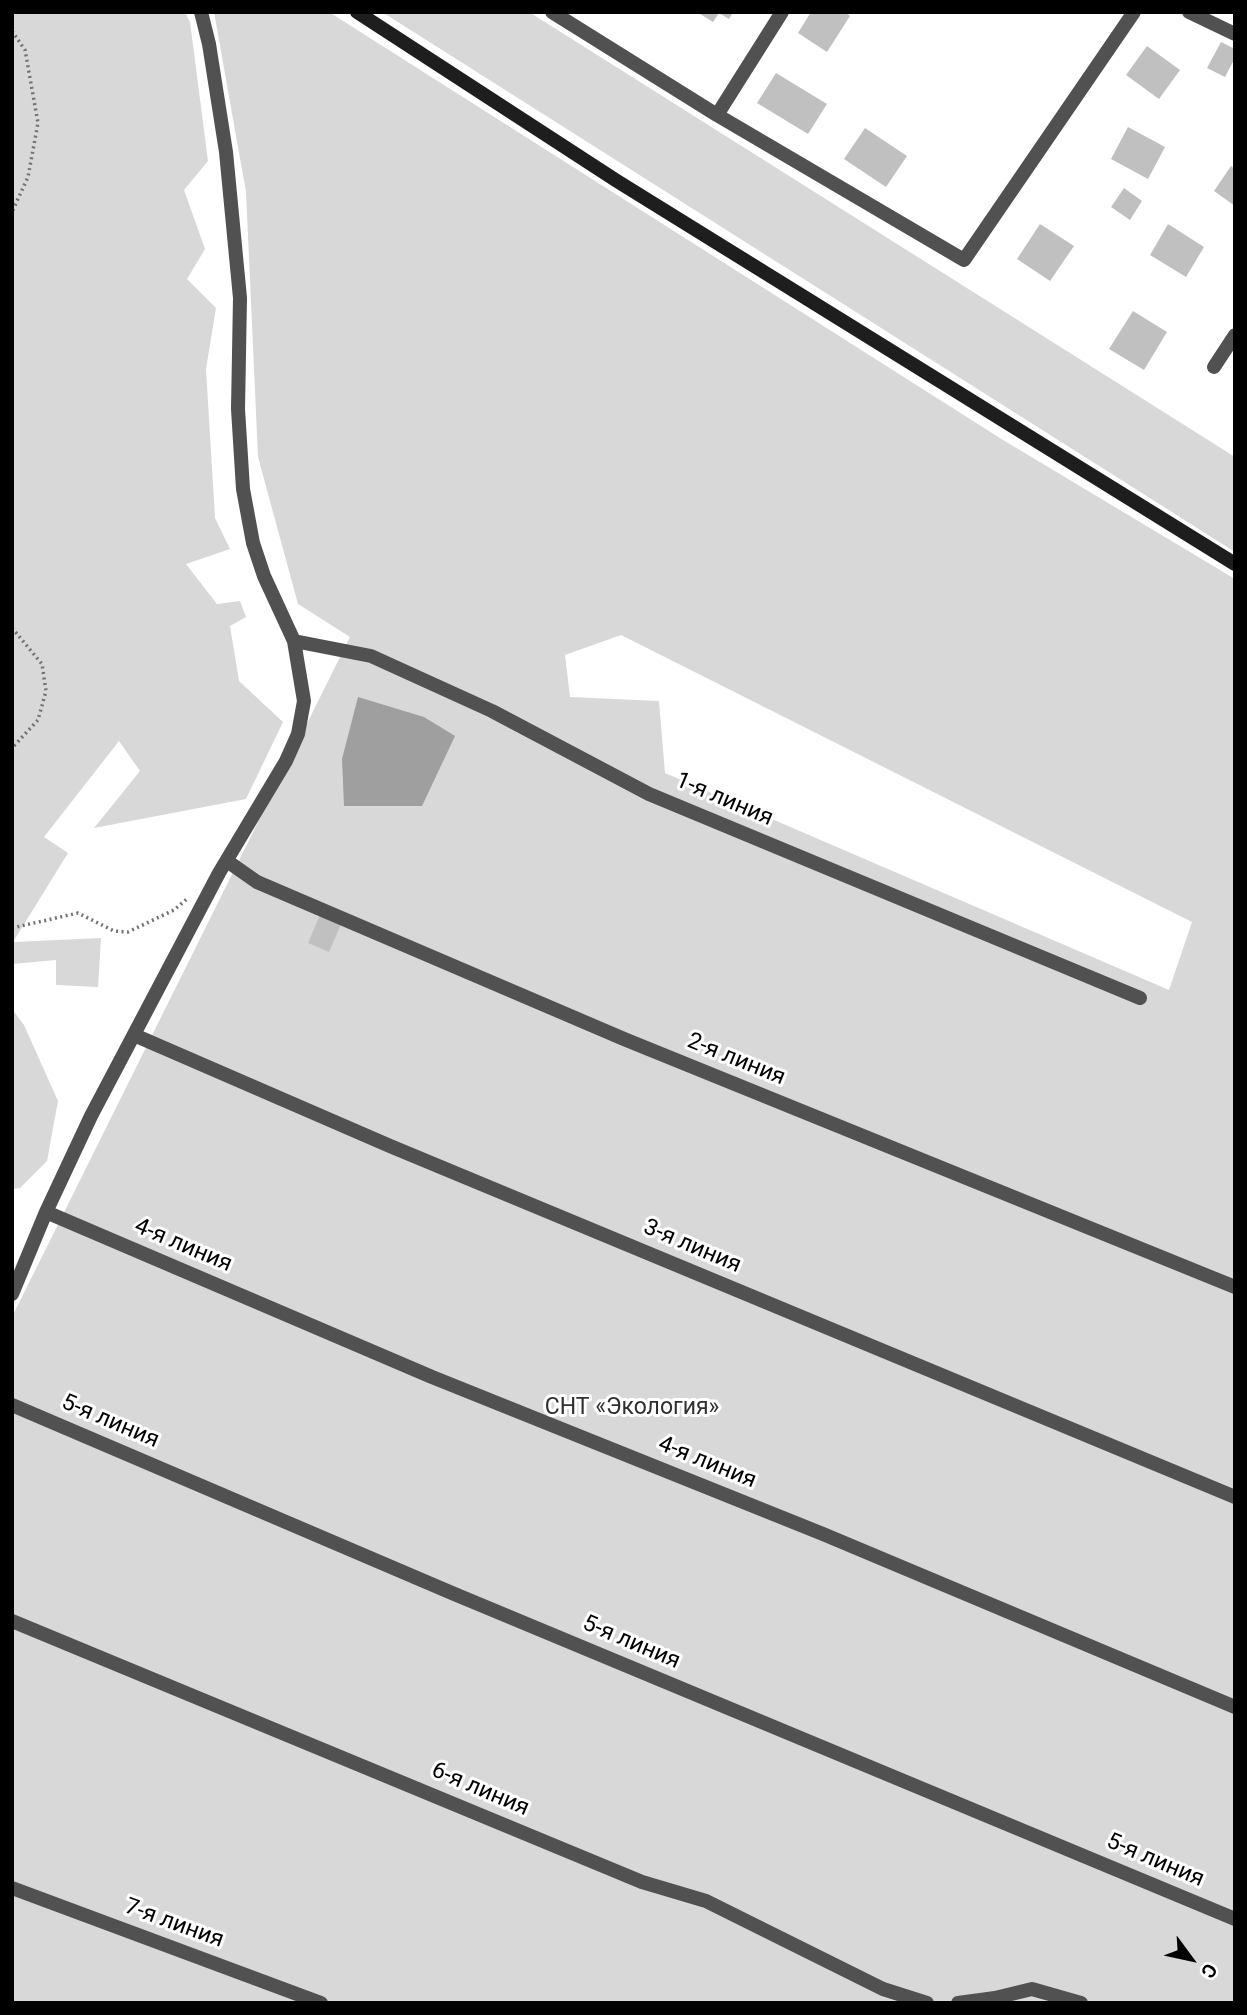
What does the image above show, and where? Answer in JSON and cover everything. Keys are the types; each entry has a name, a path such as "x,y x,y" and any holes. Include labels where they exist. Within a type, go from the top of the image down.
{"main road":[{"path":"357,12 617,181 1235,564"}],"street":[{"path":"12,1294 46,1212 91,1116 226,861 286,761 298,734 304,695 294,640 264,576 253,543 243,489 238,408 240,298 226,152 209,44 201,12"},
{"path":"552,12 717,115 964,260 1134,12"},
{"path":"717,115 782,12"},
{"path":"1189,12 1235,34"},
{"path":"1214,367 1235,335"},
{"name":"1-я линия","path":"294,640 371,656 492,710 649,794 1140,998"},
{"name":"2-я линия","path":"226,861 257,882 624,1039 1235,1287"},
{"name":"3-я линия","path":"134,1035 390,1146 1235,1497"},
{"name":"4-я линия","path":"46,1212 432,1377 823,1535 1235,1707"},
{"name":"5-я линия","path":"12,1405 452,1593 1235,1919"},
{"name":"6-я линия","path":"12,1621 642,1882 706,1901 883,1989 927,2003"},
{"name":"7-я линия","path":"12,1888 321,2003"},
{"path":"958,2003 1032,1989 1081,2003"}],"path":[{"path":"12,31 25,50 38,123 28,177 12,212"},
{"path":"12,628 42,664 46,691 38,720 12,748"},
{"path":"12,928 78,913 114,931 128,932 174,910 192,895"}],"green space":[{"path":"12,12 185,12 190,22 208,161 184,190 205,249 187,279 216,308 206,369 215,518 230,549 186,564 217,604 240,601 246,617 230,626 239,681 283,722 246,799 94,828 140,771 119,741 44,837 68,853 13,942 101,938 98,987 56,985 56,960 12,964"},
{"name":"СНТ «Экология»","path":"214,12 329,12 1003,440 1235,579 1235,2003 12,2003 12,1317 350,637 298,604 258,457 246,192","holes":["621,635 1192,922 1169,990 665,773 659,701 570,697 565,655"]},
{"path":"382,12 529,12 1235,457 1235,552"},
{"path":"12,1009 24,1025 58,1101 47,1161 20,1188 12,1189"}],"shaded area":[{"path":"358,697 424,717 455,736 422,806 344,806 342,759"}],"building":[{"path":"697,12 733,12 729,19 719,13 713,22"},
{"path":"811,12 845,12 850,16 827,52 798,33"},
{"path":"1221,42 1235,49 1235,58 1225,77 1207,68"},
{"path":"1147,46 1180,70 1159,99 1126,75"},
{"path":"776,73 827,104 808,134 757,103"},
{"path":"1128,127 1165,147 1148,179 1111,159"},
{"path":"865,128 907,156 886,187 844,159"},
{"path":"1231,166 1235,169 1235,206 1214,191"},
{"path":"1124,188 1142,201 1130,220 1111,207"},
{"path":"1040,224 1074,246 1050,281 1017,259"},
{"path":"1168,224 1204,247 1186,277 1150,255"},
{"path":"1133,311 1167,332 1144,370 1109,349"},
{"path":"320,915 341,924 329,952 308,943"}]}
